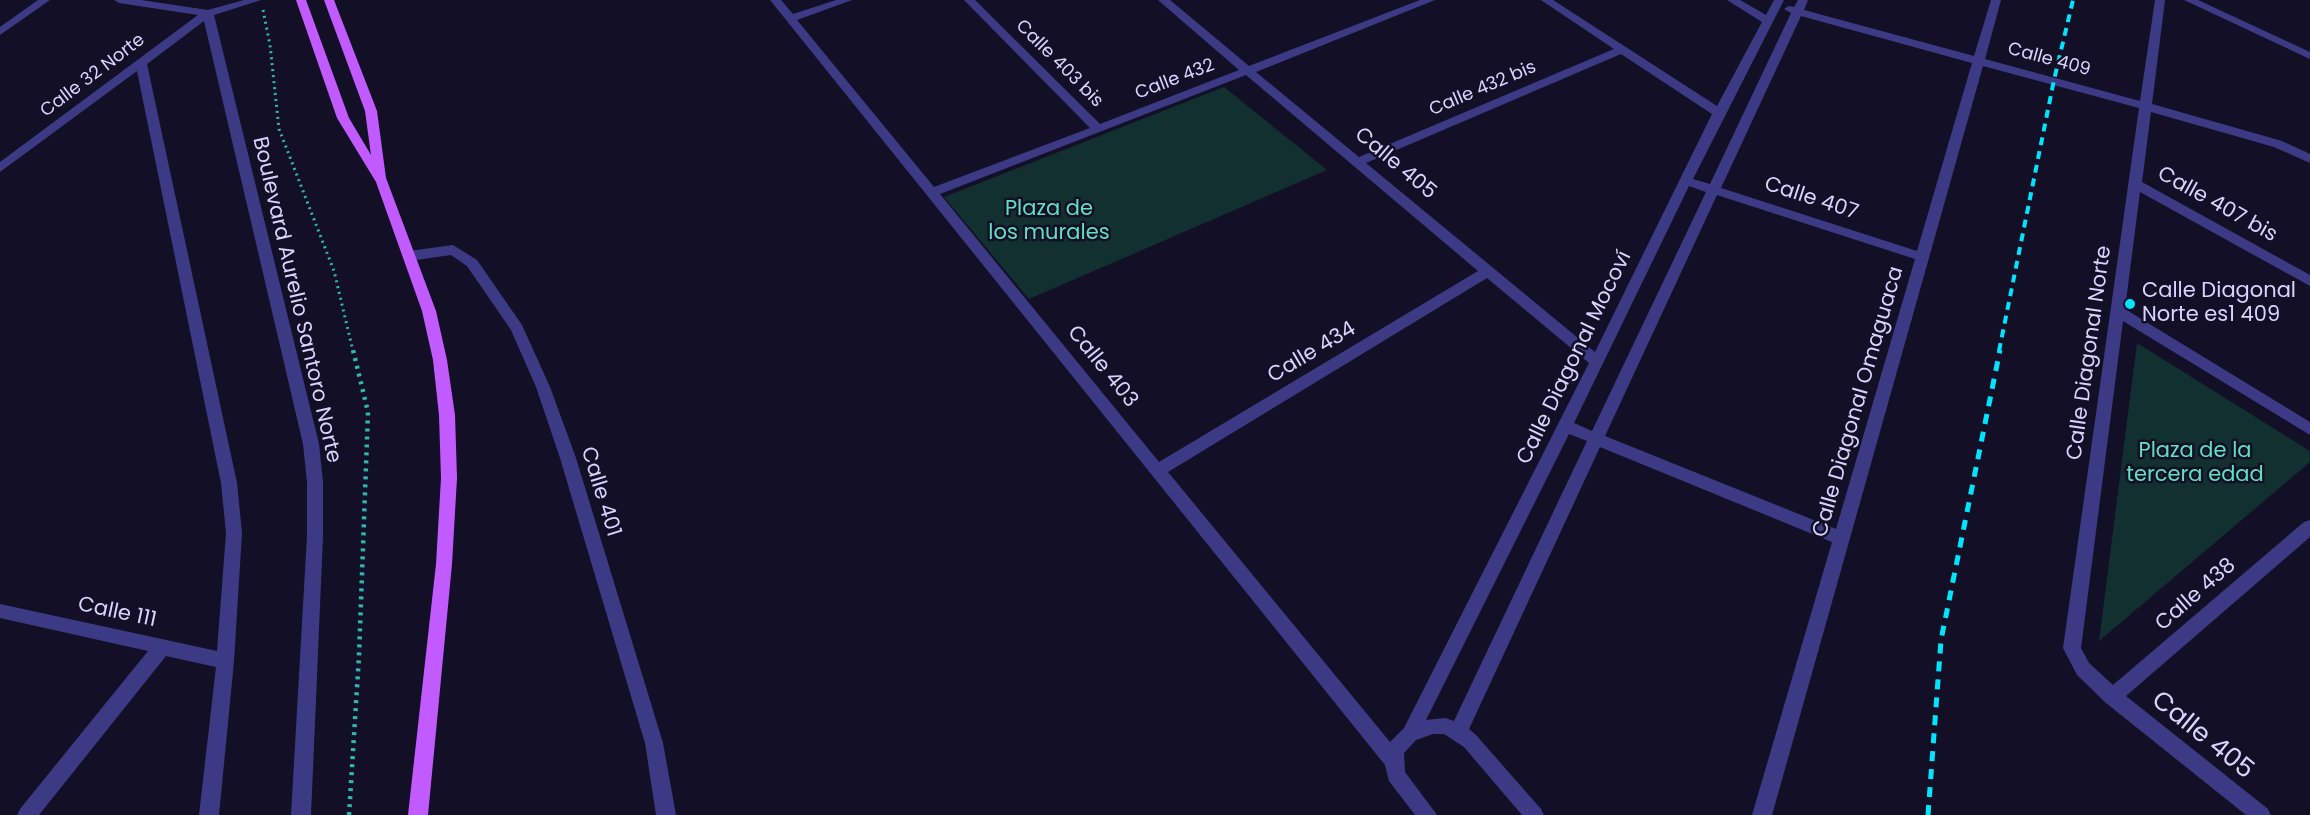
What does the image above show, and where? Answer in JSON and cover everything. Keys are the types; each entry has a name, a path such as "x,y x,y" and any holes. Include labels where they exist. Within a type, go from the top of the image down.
{"main road":[{"path":"301,0 343,118 382,182"},
{"path":"329,0 371,111 382,182 429,311 440,360 447,415 449,478 444,564 418,815"}],"street":[{"path":"0,32 45,0"},
{"path":"119,0 208,13 256,0"},
{"name":"Calle 403","path":"775,0 1394,762 1396,775 1427,815"},
{"path":"790,19 847,0"},
{"name":"Calle 403 bis","path":"969,0 1098,129"},
{"name":"Calle 405","path":"1163,0 1598,362"},
{"name":"Calle 432","path":"932,193 1430,0"},
{"path":"1546,0 1719,113"},
{"path":"1732,0 1768,21"},
{"name":"Calle Diagonal Omaguaca","path":"1762,815 1996,0"},
{"name":"Calle Diagonal Norte","path":"2112,697 2083,669 2076,658 2072,639 2160,0"},
{"path":"2189,0 2310,56"},
{"name":"Calle Diagonal Mocoví","path":"1410,734 1598,362 1719,113 1777,3"},
{"name":"Calle 409","path":"1777,3 1800,6 1979,60 2255,137 2310,159"},
{"path":"1458,732 1800,6"},
{"name":"Calle 32 Norte","path":"0,168 208,13"},
{"name":"Boulevard Aurelio Santoro Norte","path":"208,13 311,444 315,482 315,536 302,815"},
{"name":"Calle 432 bis","path":"1357,162 1622,50"},
{"path":"141,63 229,483 234,532 225,661 209,815"},
{"name":"Calle 407","path":"1686,181 1922,257"},
{"name":"Calle 407 bis","path":"2134,183 2310,281"},
{"name":"Calle 401","path":"409,256 453,250 472,263 517,329 543,387 568,458 654,743 666,815"},
{"name":"Calle 434","path":"1158,471 1488,271"},
{"path":"2116,311 2310,429"},
{"path":"1565,426 1841,538"},
{"name":"Calle 438","path":"2112,697 2310,527"},
{"name":"Calle 111","path":"0,611 225,661"},
{"path":"27,815 163,646"},
{"name":"Calle 405","path":"2112,697 2260,815"},
{"path":"1394,762 1395,750 1410,734 1433,726 1444,726 1470,741 1534,815"}],"path":[{"path":"261,0 270,45 279,129 334,271 368,412 359,656 350,815"}],"green space":[{"name":"Plaza de los murales","path":"1224,87 1327,170 1029,299 944,197"},
{"name":"Plaza de la tercera edad","path":"2137,343 2310,451 2310,462 2099,641"}],"railway":[{"path":"1999,351 2054,80 2073,0"},
{"path":"1928,815 1941,640 2000,350"}],"place":[{"name":"Calle Diagonal Norte es1 409","path":"2130,304"}]}
